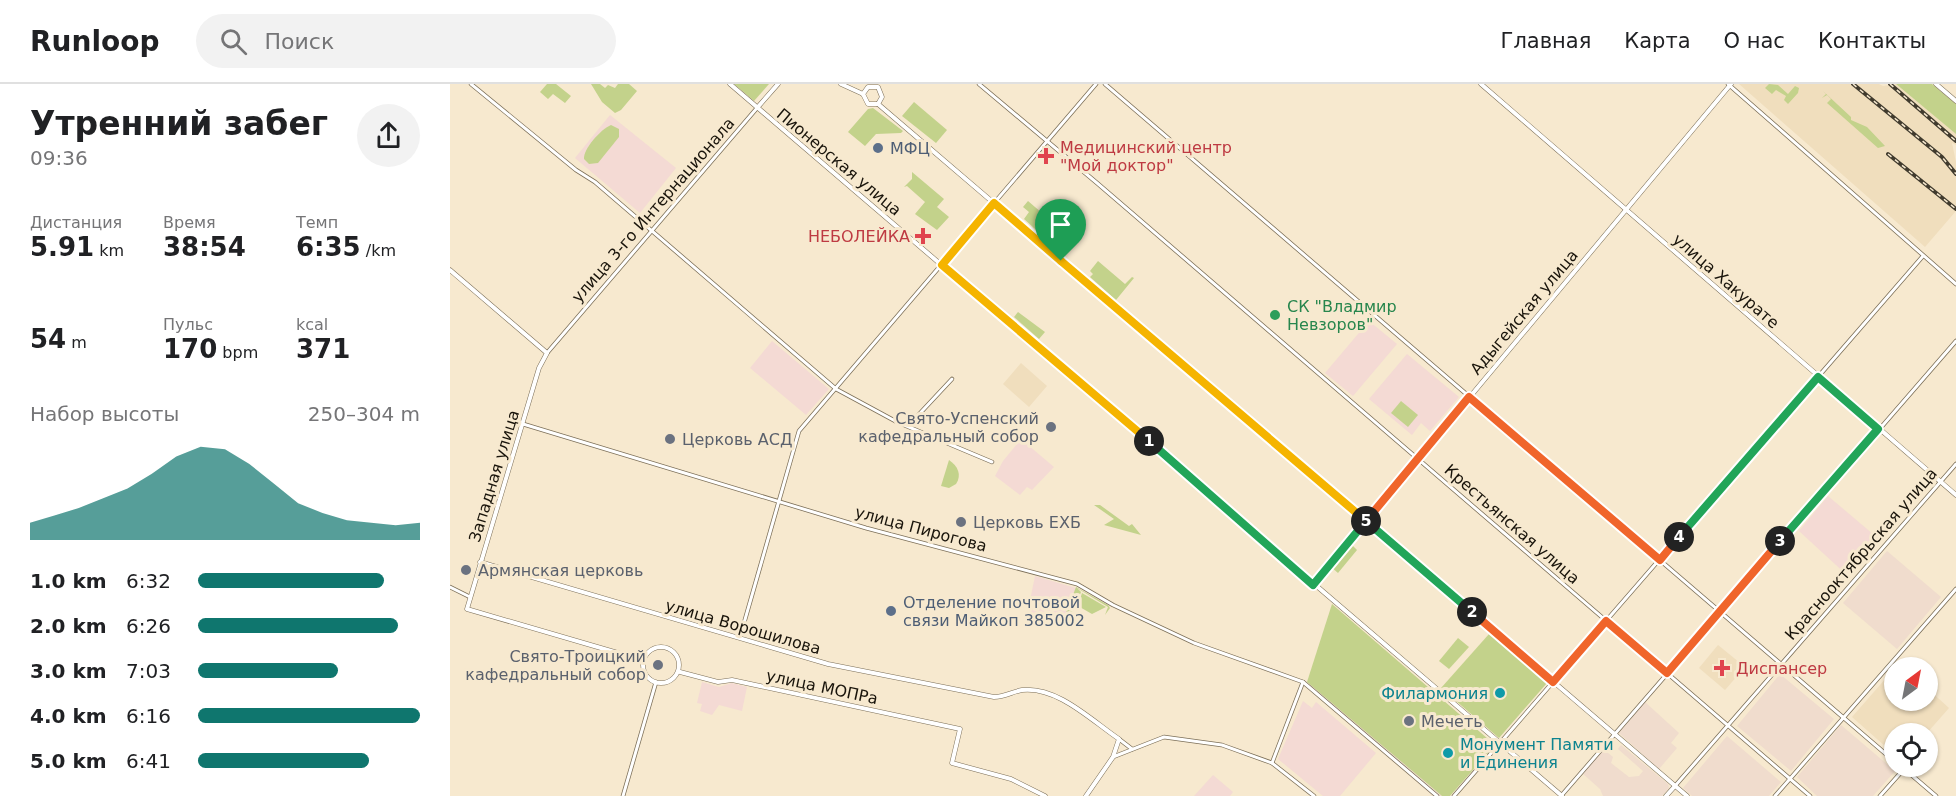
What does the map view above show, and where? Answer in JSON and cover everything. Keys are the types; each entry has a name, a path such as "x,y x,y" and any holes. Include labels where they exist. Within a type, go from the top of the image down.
{"main road":[{"name":"Пионерская улица","path":"730,84 1561,796"},
{"name":"улица 3-го Интернационала","path":"757,108 778,84"},
{"path":"842,84 863,94 868,104 878,104 1687,796"},
{"name":"улица Хакурате","path":"1481,84 1956,495"},
{"path":"1936,84 1956,101"},
{"path":"863,94 870,85 876,87 881,92 882,98 878,104"},
{"name":"Адыгейская улица","path":"1313,585 1730,85"},
{"path":"450,270 547,353"},
{"name":"Западная улица","path":"547,353 539,368 467,609 642,660"},
{"name":"улица Ворошилова","path":"480,562 828,664 881,676 1003,697 1022,690 1048,692 1119,739"},
{"path":"667,648 677,656 680,672 673,680 656,682 644,670 642,660 651,650 667,648"},
{"name":"улица МОПРа","path":"680,672 718,682 732,680 960,729 952,763 1011,779 1045,796"},
{"path":"1086,796 1113,757 1119,739"},
{"name":"Краснооктябрьская улица","path":"1666,796 1675,786"}],"street":[{"path":"471,84 576,170 595,182 836,388 897,422 909,425 992,462"},
{"name":"Крестьянская улица","path":"979,84 1810,796"},
{"path":"740,637 799,432 1096,84"},
{"path":"1106,84 1884,752"},
{"path":"1730,85 1956,284"},
{"name":"улица 3-го Интернационала","path":"547,353 757,108"},
{"path":"1454,796 1923,256"},
{"path":"1561,796 1956,341"},
{"path":"909,425 952,379"},
{"name":"улица Пирогова","path":"523,424 866,528 1077,584 1113,605 1194,642 1303,682"},
{"name":"Краснооктябрьская улица","path":"1675,786 1956,464"},
{"path":"450,587 470,597"},
{"path":"1775,796 1956,589"},
{"path":"623,796 656,682"},
{"path":"1272,763 1303,682 1437,796"},
{"path":"1113,757 1164,737 1222,745 1272,763 1314,796"},
{"path":"1119,739 1132,749"},
{"path":"1880,796 1896,777"},
{"path":"1914,777 1936,796"}],"shaded area":[{"path":"1739,84 1879,84 1883,86 1896,84 1956,134 1956,145 1952,143 1956,162 1956,211 1925,247"},
{"path":"610,115 676,168 640,213 575,158"},
{"path":"1369,321 1397,344 1353,396 1325,373"},
{"path":"772,341 829,389 806,415 750,368"},
{"path":"1407,354 1459,397 1430,431 1421,423 1412,435 1369,399"},
{"path":"1021,363 1047,386 1029,407 1003,384"},
{"path":"1021,439 1054,467 1032,490 1027,487 1020,495 995,476 1003,461"},
{"path":"1828,496 1880,540 1849,577 1799,531"},
{"path":"1887,551 1941,597 1897,649 1843,603"},
{"path":"1035,576 1076,588 1062,623 1027,615"},
{"name":"Диспансер","path":"1718,645 1745,667 1725,690 1699,668"},
{"path":"1780,674 1834,719 1791,771 1737,726"},
{"path":"1884,680 1884,711 1938,711 1938,698 1949,708 1936,723 1884,723 1884,745 1852,717"},
{"path":"1312,681 1442,796 1433,796 1308,686"},
{"path":"702,682 719,687 732,683 747,687 742,711 719,705 712,715 700,711 702,704 697,703"},
{"path":"1303,701 1312,708 1316,702 1376,753 1340,796 1323,796 1278,759"},
{"path":"1645,702 1679,733 1671,743 1677,748 1659,769 1619,733"},
{"path":"1841,725 1884,762 1884,777 1890,777 1873,796 1817,796 1797,777"},
{"path":"1727,736 1781,782 1769,796 1692,796 1683,788"},
{"path":"1621,745 1668,784 1669,788 1662,796 1603,796 1600,789 1582,773 1603,749 1613,757 1611,763 1629,777 1639,776 1643,771 1618,749"},
{"path":"1213,775 1233,792 1230,796 1194,796"}],"green space":[{"path":"547,84 556,84 571,96 565,103 553,94 548,99 540,92"},
{"path":"591,84 600,84 605,88 608,85 615,88 618,84 629,84 637,91 621,110 615,113 602,102"},
{"path":"734,84 769,84 754,101"},
{"path":"1769,84 1778,85 1788,94 1795,86 1799,88 1798,93 1788,104 1784,100 1786,96 1776,90 1772,94 1765,88"},
{"path":"1896,84 1932,84 1956,104 1956,134"},
{"path":"1823,91 1851,117 1851,120 1867,127 1885,146 1878,148 1827,103 1831,99 1827,95 1822,98 1826,94"},
{"path":"914,102 947,130 936,143 902,116"},
{"path":"873,108 903,131 876,134 865,146 848,132 868,109"},
{"path":"611,125 619,129 619,137 598,163 589,164 584,159 586,150 598,135"},
{"path":"912,172 944,199 937,207 949,217 937,230 915,214 925,202 907,186 904,187 912,179"},
{"path":"1028,201 1070,237 1061,247 1055,247 1024,219 1029,212 1023,207"},
{"path":"1098,261 1125,284 1132,277 1134,278 1116,300 1090,277 1093,274 1090,271"},
{"path":"1018,312 1045,332 1039,339 1014,317"},
{"path":"1401,401 1418,415 1408,427 1391,413"},
{"path":"949,460 955,465 959,474 956,484 949,488 941,486"},
{"path":"1094,505 1100,505 1129,526 1132,524 1141,535 1104,525 1114,519"},
{"path":"1351,544 1357,550 1338,573 1331,567"},
{"path":"1076,587 1108,605 1110,608 1105,615 1108,607 1077,588 1081,592 1071,612 1073,613 1070,625 1062,623"},
{"path":"1082,593 1106,607 1092,614 1078,606"},
{"path":"1332,604 1495,745 1450,796 1442,796 1307,682"},
{"path":"1489,634 1547,683 1499,738 1441,688"},
{"path":"1458,638 1469,647 1449,669 1439,661"}],"railway":[{"path":"1853,84 1942,157 1956,174"},
{"path":"1890,84 1956,141"},
{"path":"1888,154 1956,209"}],"place":[{"name":"МФЦ","path":"878,148"},
{"name":"Медицинский центр \"Мой доктор\"","path":"1046,156"},
{"name":"НЕБОЛЕЙКА","path":"923,236"},
{"name":"СК \"Владмир Невзоров\"","path":"1275,315"},
{"name":"Свято-Успенский кафедральный собор","path":"1051,427"},
{"name":"Церковь АСД","path":"670,439"},
{"name":"Церковь ЕХБ","path":"961,522"},
{"name":"Армянская церковь","path":"466,570"},
{"name":"Отделение почтовой связи Майкоп 385002","path":"891,611"},
{"name":"Свято-Троицкий кафедральный собор","path":"658,665"},
{"name":"Диспансер","path":"1722,668"},
{"name":"Филармония","path":"1500,693"},
{"name":"Мечеть","path":"1409,721"},
{"name":"Монумент Памяти и Единения","path":"1448,753"}],"route":[{"path":"1061,261 994,203 942,265 1067,370 1313,585 1366,521 1553,682 1606,621 1667,673 1878,429 1818,377 1660,560 1469,397 1366,521 1061,261"}]}
